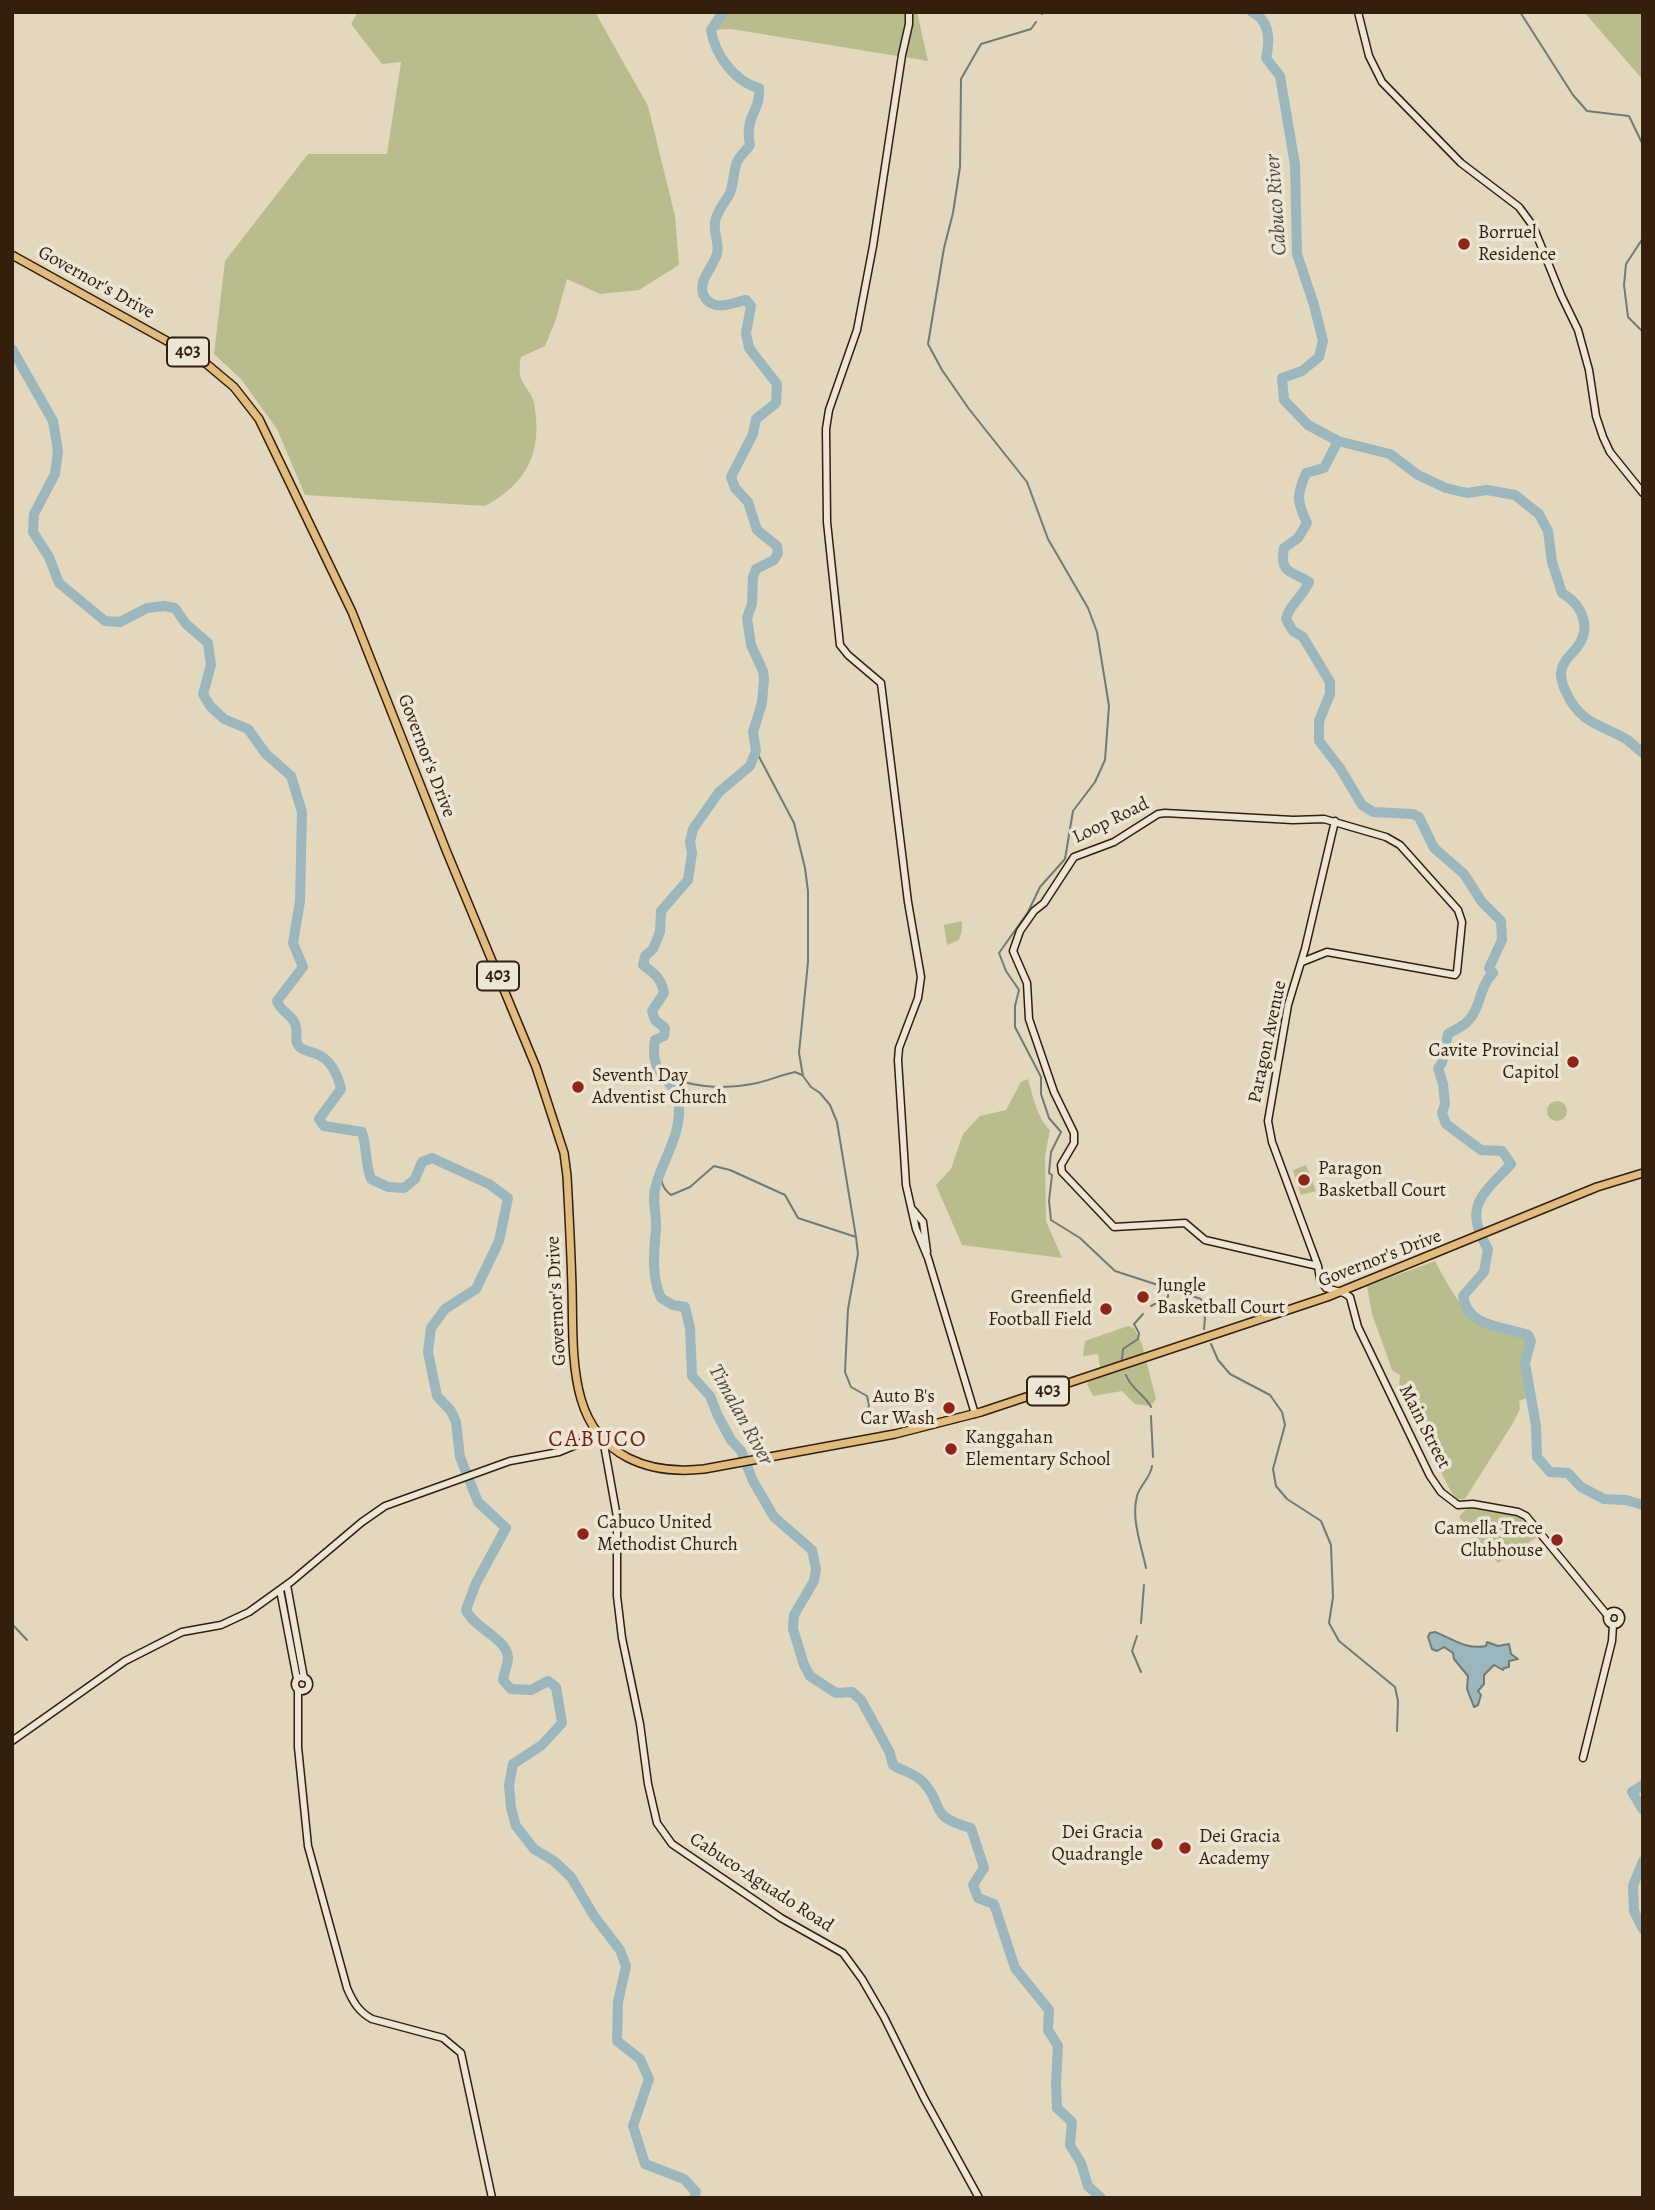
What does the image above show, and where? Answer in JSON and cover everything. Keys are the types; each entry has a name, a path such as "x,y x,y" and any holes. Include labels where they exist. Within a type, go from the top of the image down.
{"main road":[{"name":"Governor's Drive","path":"12,255 212,368 241,394 265,430 352,612 547,1096 564,1153 567,1176 576,1371 584,1406 601,1436 628,1457 660,1470 690,1471 895,1434 975,1414 1324,1298 1597,1187 1643,1173"}],"street":[{"path":"909,12 864,298 852,349 829,410 825,452 827,522 840,645 881,683 908,902 921,977 918,998 899,1048 898,1060 906,1185 912,1209 923,1222 928,1258 975,1414"},
{"path":"1358,12 1369,56 1382,82 1461,163 1519,206 1534,226 1578,330 1603,437 1610,452 1643,494"},
{"name":"Loop Road","path":"1302,962 1327,952 1452,976 1457,972 1462,922 1458,910 1395,841 1335,821 1172,813 1158,814 1114,842 1073,856 1044,903 1034,911 1020,931 1013,951 1027,984 1029,1019 1054,1092 1074,1133 1074,1143 1061,1165 1062,1172 1088,1203 1114,1227 1185,1223 1205,1240 1318,1266"},
{"name":"Paragon Avenue","path":"1326,1288 1320,1279 1318,1266 1268,1126 1288,1005 1302,962 1335,821"},
{"path":"1324,1298 1326,1288 1350,1297 1353,1289 1366,1282"},
{"name":"Main Street","path":"1350,1297 1358,1327 1413,1443 1441,1492 1458,1505 1473,1504 1518,1512 1526,1516 1608,1616 1608,1620 1613,1625 1619,1623 1620,1615 1615,1612 1608,1616"},
{"path":"12,1741 125,1661 182,1632 234,1620 287,1585 380,1509 410,1495 521,1458 559,1452 601,1436"},
{"name":"Cabuco-Aguado Road","path":"601,1436 617,1517 617,1596 622,1638 657,1823 672,1844 781,1918 843,1953 884,2017 924,2098 979,2198"},
{"path":"287,1585 301,1678 295,1685 301,1691"},
{"path":"280,1590 301,1678 309,1685 301,1691 299,1700 298,1747 308,1846 346,1988 356,2006 372,2019 443,2038 461,2053 492,2198"},
{"path":"1583,1758 1612,1641 1613,1625"}],"green space":[{"path":"358,12 595,12 648,106 675,216 679,265 639,290 600,294 567,279 545,346 521,357 521,378 534,403 534,451 522,476 500,497 485,506 305,495 277,429 241,379 214,354 225,261 308,154 387,154 401,62 382,64 351,24"},
{"path":"723,12 917,12 928,61 731,29 711,30"},
{"path":"1584,12 1643,12 1643,80"},
{"path":"962,921 959,940 947,945 944,925"},
{"path":"1028,1079 1039,1113 1050,1130 1045,1156 1046,1221 1062,1258 962,1245 936,1185 951,1169 963,1134 980,1116 1006,1110 1021,1082"},
{"path":"1557,1101 1564,1104 1567,1111 1564,1118 1557,1121 1550,1118 1547,1111 1550,1104"},
{"name":"Paragon Basketball Court","path":"1306,1165 1316,1191 1301,1195 1293,1170"},
{"path":"1435,1261 1462,1305 1476,1318 1496,1327 1528,1335 1531,1341 1525,1363 1529,1397 1519,1401 1520,1409 1513,1423 1465,1499 1457,1499 1451,1492 1399,1388 1400,1375 1392,1370 1372,1314 1367,1286"},
{"path":"1128,1326 1134,1328 1142,1344 1156,1399 1151,1406 1135,1404 1122,1391 1093,1396 1087,1384 1100,1368 1098,1354 1083,1356 1085,1341"},
{"path":"1467,1508 1519,1516 1531,1524 1537,1537 1498,1563 1459,1517"}],"water":[{"path":"1435,1632 1472,1646 1486,1646 1487,1642 1498,1646 1509,1644 1511,1654 1518,1659 1509,1661 1509,1667 1503,1670 1494,1665 1484,1675 1484,1684 1478,1691 1481,1695 1478,1705 1474,1707 1467,1689 1468,1676 1454,1659 1453,1653 1444,1647 1437,1651 1432,1649 1428,1637"}],"waterway":[{"name":"Timalan River","path":"723,12 711,30 717,49 734,74 759,88 759,96 749,127 750,145 737,162 730,193 716,218 717,254 702,288 706,299 715,305 746,300 751,306 746,333 749,348 777,384 776,403 756,419 753,434 731,477 735,488 748,502 757,530 777,546 778,553 774,560 756,569 752,604 747,618 751,645 764,679 762,703 753,732 756,751 750,766 719,792 693,829 688,880 661,911 660,932 653,949 645,956 643,965 657,977 663,988 664,993 652,1011 655,1020 665,1028 664,1036 655,1040 654,1053 659,1071 674,1089 679,1103 675,1136 655,1191 656,1281 661,1298 673,1305 685,1307 690,1328 692,1376 710,1396 718,1416 731,1440 741,1451 753,1481 774,1517 812,1550 816,1569 814,1581 794,1615 793,1629 810,1676 836,1693 852,1692 861,1700 890,1753 893,1765 922,1781 942,1814 948,1819 971,1828 984,1868 973,1885 978,1898 994,1904 1015,1968 1049,2010 1048,2030 1058,2046 1057,2108 1072,2122 1070,2145 1081,2163 1088,2186 1101,2198"},
{"path":"1252,12 1266,26 1266,58 1280,76 1295,165 1297,254 1323,341 1319,357 1302,371 1282,378 1284,400 1308,425 1338,441 1390,454 1418,475 1446,488 1467,493 1487,490 1515,495 1539,514 1548,531 1552,562 1562,593 1576,605 1583,619 1580,643 1562,670 1565,690 1585,718 1626,739 1643,753"},
{"path":"1520,12 1573,95 1587,111 1629,116 1643,145"},
{"path":"1036,22 1031,29 981,44 961,79 960,167 928,344 969,409 1027,482 1048,539 1088,608 1097,632 1109,706 1105,760 1095,782 1073,811 1065,859 1040,887 1028,912 999,953 1006,971 1019,990 1015,1006 1015,1027 1041,1077 1041,1094 1049,1118 1061,1132 1051,1152 1051,1220 1080,1238 1115,1271 1201,1299 1204,1329"},
{"path":"1643,238 1626,264 1624,285 1628,317 1643,332"},
{"path":"12,349 53,421 58,451 55,474 34,514 33,532 49,557 59,583 105,621 120,622 147,608 175,608 186,624 208,643 211,665 203,694 210,706 224,719 248,729 266,754 291,776 302,812 300,901 293,943 303,967 277,1001 295,1023 299,1046 326,1060 338,1079 341,1089 319,1119 324,1126 362,1132 371,1179 388,1187 404,1188 415,1179 422,1162 432,1158 489,1184 508,1198 499,1241 476,1289 445,1309 431,1328 428,1352 437,1396 451,1411 456,1422 460,1457 478,1502 506,1528 476,1583 466,1610 506,1651 508,1660 503,1680 511,1689 531,1690 548,1681 556,1687 562,1723 542,1745 513,1764 509,1785 511,1808 516,1826 534,1849 554,1861 571,1877 594,1916 620,1950 626,1966 618,2002 617,2041 640,2059 649,2079 633,2126 645,2164 684,2179 696,2192 694,2198"},
{"name":"Cabuco River","path":"1338,441 1324,468 1306,473 1299,499 1307,523 1298,538 1284,548 1283,556 1283,563 1288,571 1309,582 1286,619 1293,631 1303,637 1330,682 1330,694 1319,721 1319,741 1340,768 1362,805 1373,812 1413,814 1419,817 1434,848 1464,874 1482,902 1501,921 1502,940 1489,968 1493,973 1485,984 1472,1017 1448,1034 1442,1063 1438,1068 1443,1084 1445,1104 1442,1113 1446,1124 1481,1150 1502,1151 1511,1164 1479,1202 1477,1222 1488,1249 1484,1272 1463,1296 1466,1306 1479,1320 1528,1335 1531,1341 1525,1363 1536,1426 1537,1457 1550,1472 1568,1473 1581,1487 1604,1499 1626,1500 1643,1505"},
{"path":"756,751 794,823 805,868 808,891 808,962 799,1053 803,1076 830,1105 837,1122 856,1237"},
{"path":"660,1073 693,1084 717,1087 757,1083 795,1072 802,1075"},
{"path":"661,1170 663,1184 671,1195 690,1187 714,1166 730,1170 785,1195 798,1218 856,1237 858,1254 848,1309 845,1372 851,1387 867,1396 869,1405 865,1422"},
{"path":"1151,1306 1168,1297 1168,1291 1164,1287"},
{"path":"1122,1359 1123,1349 1138,1339 1139,1333 1134,1324 1143,1314"},
{"path":"1211,1344 1218,1360 1230,1374 1270,1395 1282,1412 1285,1425 1273,1469 1276,1486 1287,1499 1321,1521 1331,1545 1333,1597 1329,1623 1339,1641 1395,1687 1398,1701 1397,1731"},
{"path":"1126,1375 1151,1407"},
{"path":"1151,1416 1153,1457"},
{"path":"1146,1568 1137,1532 1135,1505 1138,1492 1152,1466"},
{"path":"1141,1623 1144,1585"},
{"path":"12,1624 27,1640"},
{"path":"1137,1636 1132,1651 1141,1672"},
{"name":"Cabuco River","path":"1643,1785 1632,1792 1643,1810"},
{"name":"Cabuco River","path":"1635,1796 1643,1802"},
{"name":"Cabuco River","path":"1643,1861 1633,1886 1634,1911 1643,1929"}],"place":[{"name":"Borruel Residence","path":"1464,244"},
{"name":"Cavite Provincial Capitol","path":"1573,1062"},
{"name":"Seventh Day Adventist Church","path":"578,1087"},
{"name":"Paragon Basketball Court","path":"1304,1180"},
{"name":"Jungle Basketball Court","path":"1143,1297"},
{"name":"Greenfield Football Field","path":"1106,1309"},
{"name":"Auto B's Car Wash","path":"949,1408"},
{"name":"Kanggahan Elementary School","path":"951,1449"},
{"name":"Cabuco United Methodist Church","path":"583,1534"},
{"name":"Camella Trece Clubhouse","path":"1557,1540"},
{"name":"Dei Gracia Quadrangle","path":"1157,1844"},
{"name":"Dei Gracia Academy","path":"1185,1848"}],"district":[{"name":"CABUCO","path":"598,1440"}]}
